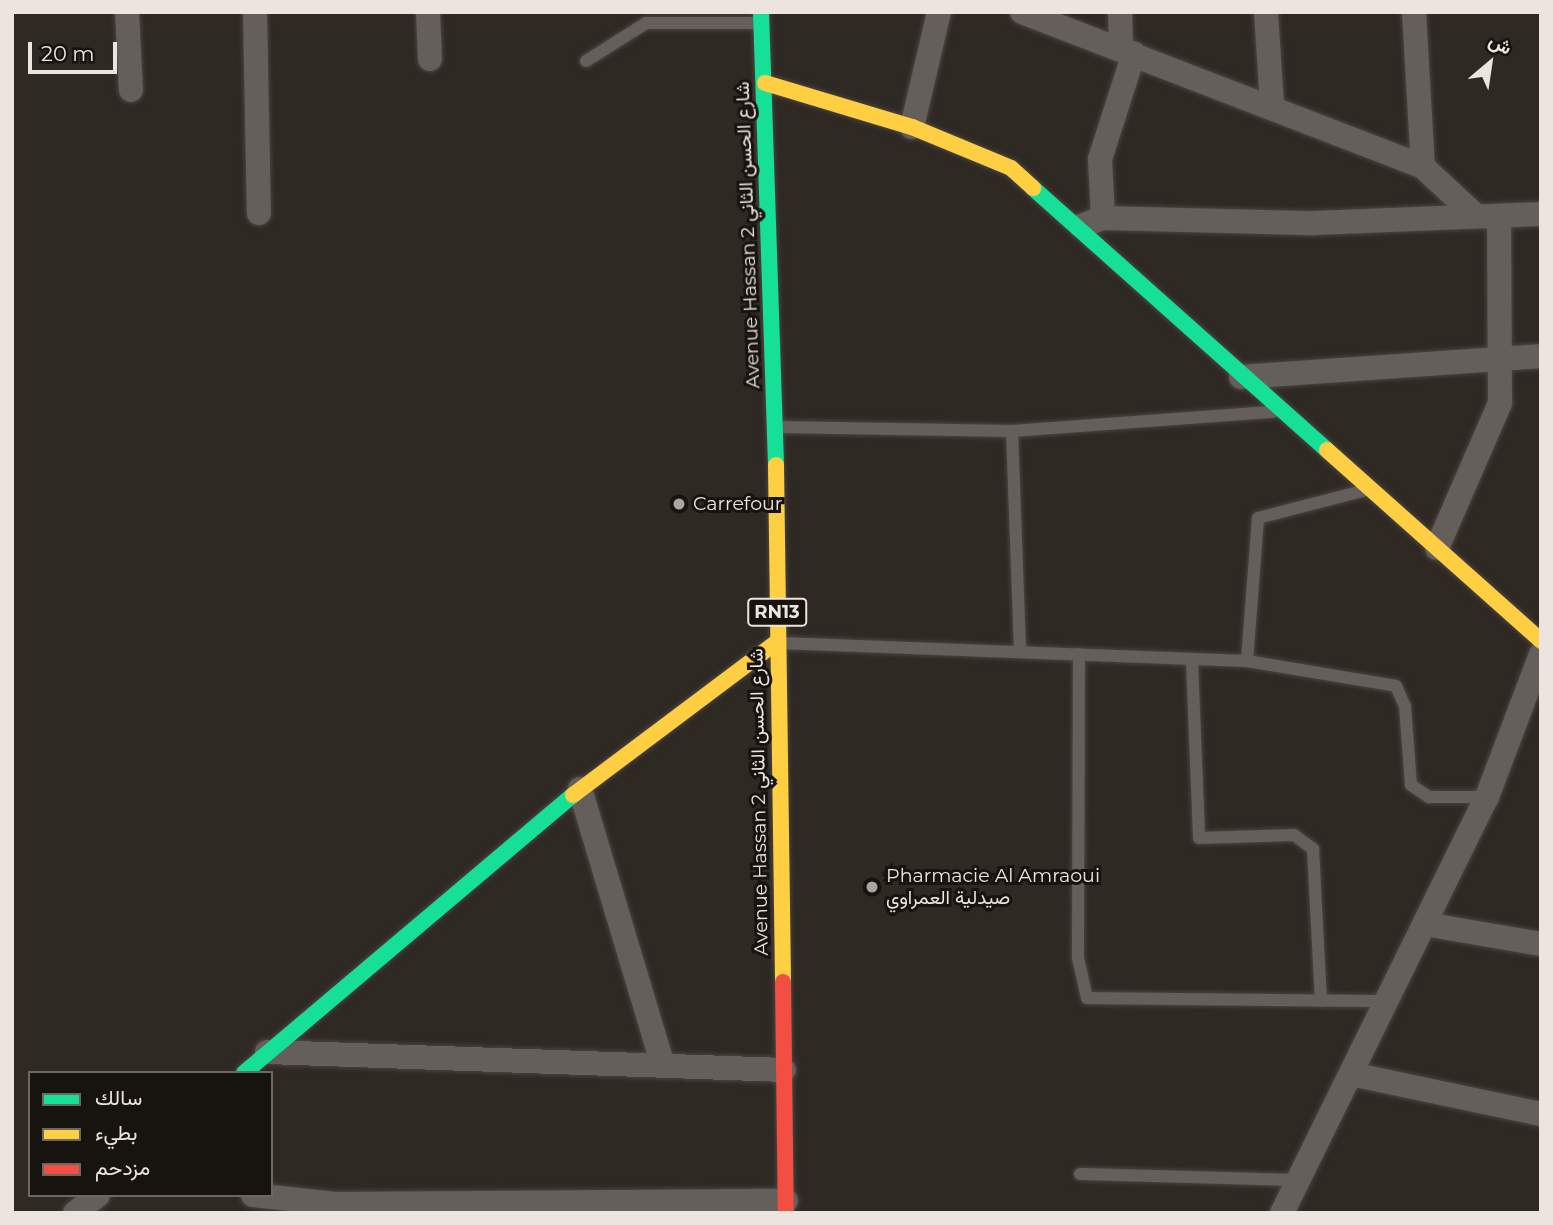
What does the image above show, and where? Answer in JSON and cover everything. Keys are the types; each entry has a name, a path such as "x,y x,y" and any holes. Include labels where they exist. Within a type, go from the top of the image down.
{"street":[{"path":"127,12 131,90"},
{"path":"255,12 259,213"},
{"path":"428,12 430,59"},
{"path":"912,127 939,12"},
{"path":"1022,12 1272,104 1423,167 1474,214"},
{"path":"1092,222 1100,159 1128,50 1120,12"},
{"path":"1266,12 1272,104"},
{"path":"1414,12 1423,167"},
{"name":"Avenue Hassan 2 شارع الحسن الثاني","path":"761,18 775,427 786,1207"},
{"path":"765,83 912,127 1012,168 1092,222 1241,377 1541,641"},
{"path":"1092,222 1314,223 1474,214 1541,214"},
{"path":"1437,548 1500,403 1503,358 1499,216"},
{"path":"1241,377 1541,356"},
{"path":"246,1071 580,789 777,642"},
{"path":"1282,1213 1487,797 1541,654"},
{"path":"580,789 663,1065"},
{"path":"1425,924 1541,944"},
{"path":"267,1052 784,1070"},
{"path":"1351,1074 1541,1114"},
{"path":"75,1213 95,1197"},
{"path":"264,1197 336,1204 786,1207"}],"lane":[{"path":"586,61 646,23 761,18"},
{"path":"775,427 1012,431 1281,411"},
{"path":"1012,431 1020,652"},
{"path":"1248,661 1258,518 1369,489"},
{"path":"777,642 1192,661 1248,661 1396,686 1405,706 1411,785 1429,797 1487,797"},
{"path":"1079,654 1079,958 1087,998 1387,1001"},
{"path":"1192,661 1199,838 1294,835 1313,849 1321,1001"},
{"path":"1080,1174 1298,1180"}],"traffic: fast":[{"path":"761,12 776,465"},
{"path":"1033,188 1327,450"},
{"path":"246,1071 573,795"}],"traffic: slow":[{"path":"765,83 912,127 1011,168 1033,188"},
{"path":"1327,450 1541,641"},
{"path":"776,465 783,982"},
{"path":"573,795 777,642"}],"traffic: jam":[{"path":"783,982 786,1213"}],"place":[{"name":"Carrefour","path":"679,504"},
{"name":"Pharmacie Al Amraoui صيدلية العمراوي","path":"872,887"}]}
